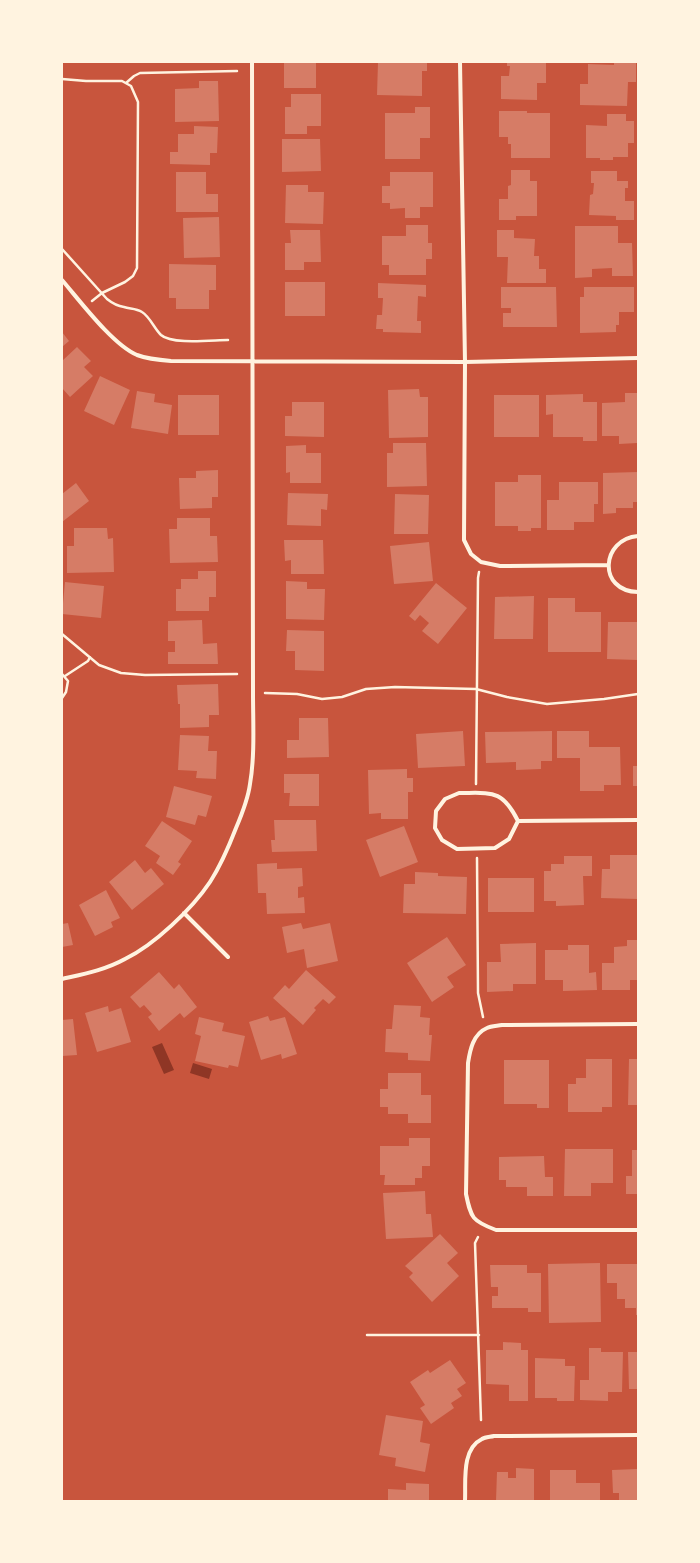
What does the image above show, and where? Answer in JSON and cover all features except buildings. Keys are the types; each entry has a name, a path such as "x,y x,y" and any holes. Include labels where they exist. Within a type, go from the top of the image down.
{"street":[{"path":"62,980 100,970 126,959 156,939 184,913 209,883 226,854 241,816 250,785 253,743 252,62"},
{"path":"460,62 465,362 464,540 471,554 481,562 500,566 608,565"},
{"path":"62,280 112,336 137,354 154,360 465,362 638,358"},
{"path":"638,536 621,542 610,553 608,565 612,578 620,587 638,592"},
{"path":"459,793 487,793 500,796 511,806 518,821 509,839 495,848 457,849 442,840 435,828 436,811 445,799 459,793"},
{"path":"518,821 638,820"},
{"path":"184,913 228,957"},
{"path":"638,1024 502,1025 486,1028 477,1036 470,1047 468,1063 466,1194 470,1214 480,1224 496,1230 638,1230"},
{"path":"466,1501 466,1467 469,1455 474,1444 482,1438 494,1436 638,1435"}],"path":[{"path":"126,83 140,73 237,71"},
{"path":"62,78 86,81 122,81 131,86 135,92 139,111 137,268 133,276 125,282 102,293 85,306"},
{"path":"62,249 114,304 141,311 147,316 156,330 163,337 170,339 228,340"},
{"path":"476,784 476,689 479,572"},
{"path":"62,634 99,666 121,673 145,675 237,674"},
{"path":"65,676 88,661 90,657"},
{"path":"62,674 68,682 68,687 62,698"},
{"path":"265,693 297,694 322,699 342,697 366,689 395,687 476,689 507,697 547,704 604,699 638,694"},
{"path":"477,858 478,993 483,1017"},
{"path":"478,1237 475,1242 480,1420"},
{"path":"367,1335 478,1335"}],"shaded area":[{"path":"162,1043 174,1070 164,1074 152,1047"},
{"path":"193,1063 212,1069 209,1079 190,1073"}]}
